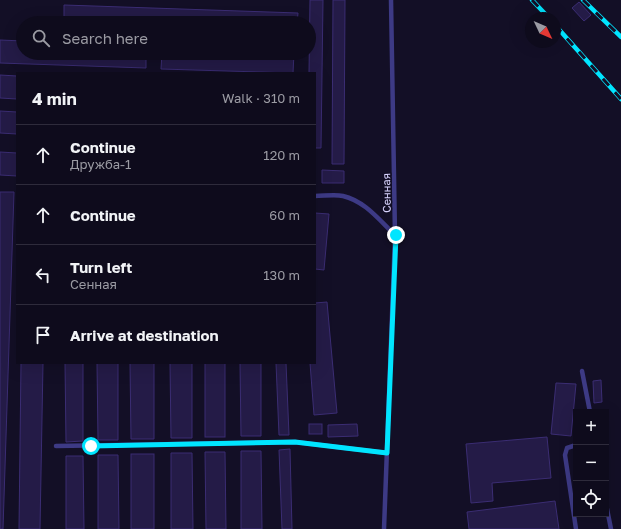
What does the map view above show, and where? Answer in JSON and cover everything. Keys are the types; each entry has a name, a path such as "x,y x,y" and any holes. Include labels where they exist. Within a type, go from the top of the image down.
{"lane":[{"name":"Сенная","path":"384,529 396,235 391,0"},
{"path":"316,196 342,196 354,200 364,206 396,235"},
{"path":"582,371 589,409"},
{"path":"56,446 295,442 387,453"},
{"path":"573,447 567,448 565,454 576,529"},
{"path":"608,517 610,529"}],"building":[{"path":"310,0 323,0 321,148 316,148 316,72 309,72 309,60 316,60 316,16 310,16"},
{"path":"333,0 345,0 344,164 332,164"},
{"path":"579,2 591,15 584,21 572,8"},
{"path":"64,5 298,13 298,16 64,16"},
{"path":"0,40 16,41 16,60 146,60 146,68 0,63"},
{"path":"162,60 294,60 293,72 161,69"},
{"path":"0,75 16,76 16,99 0,98"},
{"path":"0,111 16,112 16,134 0,133"},
{"path":"0,152 16,153 16,176 0,175"},
{"path":"322,170 344,171 344,183 322,183"},
{"path":"0,192 14,192 3,529 0,529"},
{"path":"316,213 329,214 324,270 316,269"},
{"path":"327,302 337,413 314,415 310,364 316,364 316,303"},
{"path":"21,364 43,364 40,529 19,529"},
{"path":"65,364 83,364 83,441 66,442"},
{"path":"97,364 118,364 118,440 98,440"},
{"path":"130,364 154,364 154,439 131,439"},
{"path":"170,364 192,364 192,438 171,438"},
{"path":"205,364 225,364 225,437 205,437"},
{"path":"240,364 261,364 261,436 241,436"},
{"path":"276,364 286,364 289,435 279,435"},
{"path":"601,380 602,402 594,403 593,381"},
{"path":"556,383 576,384 571,436 551,434"},
{"path":"309,424 322,424 322,434 309,434"},
{"path":"357,424 358,436 328,437 328,425"},
{"path":"547,437 551,478 492,483 493,501 471,503 466,444"},
{"path":"290,449 292,529 282,529 279,450"},
{"path":"241,451 261,451 262,529 241,529"},
{"path":"205,452 225,452 226,529 206,529"},
{"path":"171,453 192,453 193,529 171,529"},
{"path":"131,454 154,454 154,529 131,529"},
{"path":"98,455 118,455 119,529 98,529"},
{"path":"66,456 83,456 84,529 66,529"},
{"path":"555,501 559,529 469,529 467,512"}],"railway":[{"path":"532,0 543,12"},
{"path":"583,0 621,37"},
{"path":"561,32 621,99"}],"route":[{"path":"91,446 295,442 387,453 396,235"}]}
